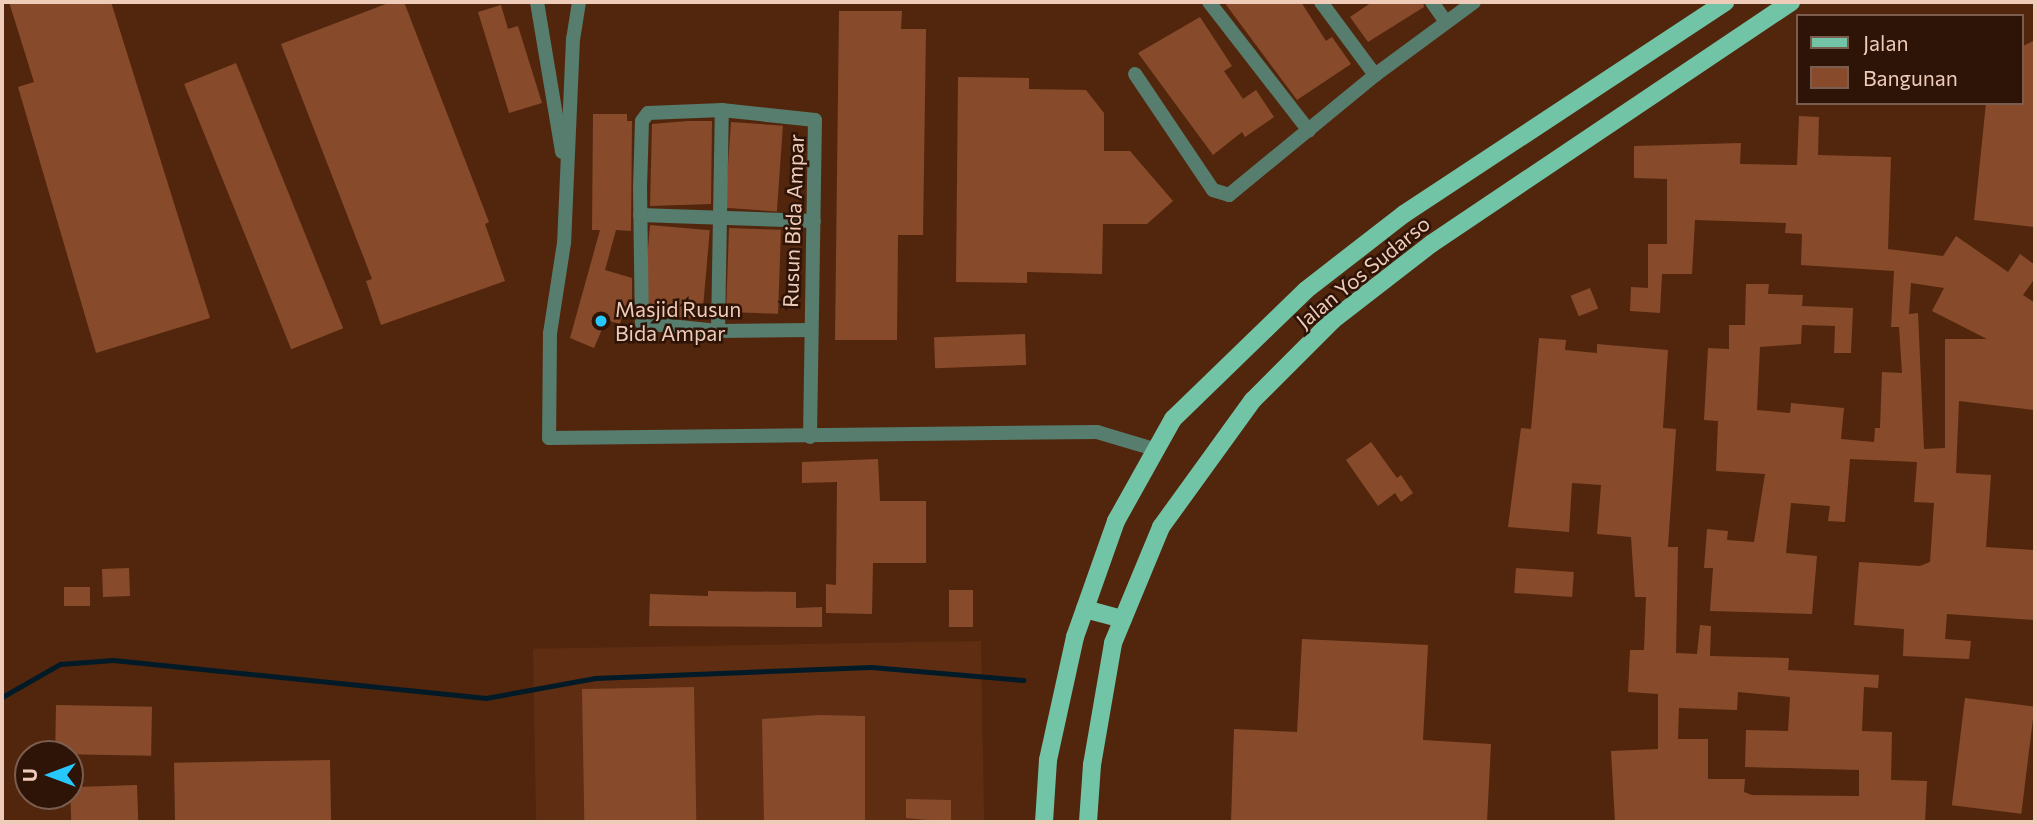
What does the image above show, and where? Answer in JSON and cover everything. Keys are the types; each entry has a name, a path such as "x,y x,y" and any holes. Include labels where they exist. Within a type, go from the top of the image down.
{"main road":[{"name":"Jalan Yos Sudarso","path":"1044,822 1048,760 1085,609 1116,521 1173,419 1306,290 1404,214 1725,2"},
{"name":"Jalan Yos Sudarso","path":"1088,822 1091,765 1113,643 1161,527 1253,400 1333,320 1431,244 1791,2"},
{"path":"1085,609 1123,619"}],"street":[{"path":"537,2 567,182"},
{"path":"579,2 564,243 550,333 549,438 1097,432 1154,449"},
{"path":"1209,2 1309,131"},
{"path":"1321,2 1375,75"},
{"path":"1432,2 1447,22"},
{"path":"1135,74 1213,190 1222,195 1239,191 1375,75 1474,2"},
{"path":"719,331 722,110"},
{"name":"Rusun Bida Ampar","path":"810,330 719,331 642,323 640,215 644,116 651,111 722,110 815,120 810,436"},
{"path":"640,215 814,220"}],"shaded area":[{"path":"981,641 984,822 536,822 533,649"}],"building":[{"path":"9,2 111,2 210,318 96,353 18,87 34,82"},
{"path":"391,2 404,2 489,222 485,224 505,281 381,325 366,281 372,279 281,44"},
{"path":"1224,2 1301,2 1326,41 1332,37 1351,64 1297,100"},
{"path":"1372,2 1423,2 1424,7 1368,42 1350,17"},
{"path":"501,5 508,29 518,26 542,103 509,113 478,12"},
{"path":"839,11 902,11 901,29 926,29 923,235 898,235 897,340 835,340"},
{"path":"1200,17 1232,66 1224,71 1243,99 1256,90 1274,117 1245,137 1242,132 1213,155 1138,53"},
{"path":"2035,40 2035,227 1974,220 1986,105 2023,105 2023,46"},
{"path":"236,63 343,328 291,349 184,84"},
{"path":"958,77 1029,78 1029,89 1086,90 1104,113 1104,151 1130,151 1173,201 1147,224 1103,224 1102,274 1027,272 1027,283 956,282"},
{"path":"593,114 627,114 627,121 632,121 631,231 616,230 605,270 632,278 632,313 623,313 620,324 606,320 594,348 570,338 600,230 592,230"},
{"path":"1799,116 1819,117 1818,155 1891,157 1888,249 1943,256 1956,236 2008,272 2020,254 2035,265 2035,278 2023,295 2035,303 2035,410 1959,401 1956,473 1991,475 1986,547 2035,550 2034,620 1947,614 1945,639 1971,641 1969,659 1903,656 1904,629 1854,625 1859,562 1920,566 1930,562 1934,503 1914,502 1917,462 1850,459 1845,522 1828,521 1830,506 1791,503 1786,553 1817,556 1812,614 1710,611 1713,568 1704,568 1707,529 1728,531 1727,540 1754,542 1765,474 1716,471 1718,421 1704,420 1708,348 1729,349 1729,325 1745,325 1746,284 1769,284 1768,294 1803,295 1802,306 1853,308 1851,353 1834,353 1835,326 1802,325 1801,344 1760,347 1757,410 1790,413 1791,403 1844,408 1841,439 1874,442 1875,428 1880,428 1882,372 1902,373 1899,327 1891,327 1894,271 1801,265 1802,234 1785,233 1786,223 1695,220 1692,274 1662,274 1660,313 1630,311 1631,287 1648,288 1648,244 1667,244 1667,179 1634,178 1634,146 1741,143 1740,164 1797,165","holes":["1911,283 1944,288 1932,311 1987,339 1945,339 1945,448 1924,449 1918,313 1909,314"]},
{"path":"712,121 711,204 650,206 652,124"},
{"path":"731,122 783,126 777,211 725,208"},
{"path":"650,225 710,230 702,319 642,314"},
{"path":"729,228 781,230 778,314 726,312"},
{"path":"1590,288 1598,308 1579,316 1571,296"},
{"path":"1025,334 1026,365 935,368 934,337"},
{"path":"1539,338 1566,340 1565,350 1597,353 1597,344 1668,350 1663,428 1676,429 1668,547 1678,547 1676,653 1697,654 1700,625 1711,626 1710,656 1789,658 1788,670 1879,675 1878,688 1864,687 1862,731 1892,732 1891,780 1927,781 1925,822 1615,822 1611,751 1658,749 1658,694 1628,692 1630,650 1644,650 1646,597 1635,597 1631,537 1597,534 1601,485 1572,483 1569,532 1508,527 1521,428 1531,429","holes":["1738,692 1790,697 1788,731 1746,730 1745,767 1859,770 1859,796 1752,795 1744,792 1745,779 1708,779 1708,739 1678,739 1679,708 1737,710"]},
{"path":"1371,442 1397,478 1401,475 1413,493 1401,502 1395,493 1378,506 1346,460"},
{"path":"878,459 880,501 926,501 926,563 873,563 872,614 826,613 826,584 836,585 837,482 802,483 802,462"},
{"path":"129,568 130,596 103,597 102,569"},
{"path":"1516,568 1574,572 1572,597 1514,593"},
{"path":"64,587 90,587 90,606 64,606"},
{"path":"949,590 973,590 973,627 949,627"},
{"path":"708,591 796,592 796,608 822,607 822,627 649,626 650,594 708,596"},
{"path":"1302,639 1428,645 1423,740 1491,744 1487,822 1231,822 1234,729 1297,732"},
{"path":"694,687 696,822 584,822 582,689"},
{"path":"1965,698 2034,707 2021,814 1952,805"},
{"path":"56,705 152,707 151,756 84,754 84,740 55,740"},
{"path":"820,715 865,716 865,822 764,822 762,719"},
{"path":"330,760 331,822 175,822 174,763"},
{"path":"137,785 138,822 71,822 71,810 84,810 84,787"},
{"path":"906,799 951,800 951,822 906,818"}],"waterway":[{"path":"2,697 60,664 113,660 486,698 595,678 871,667 1023,680"}],"place":[{"name":"Masjid Rusun Bida Ampar","path":"601,321"}]}
